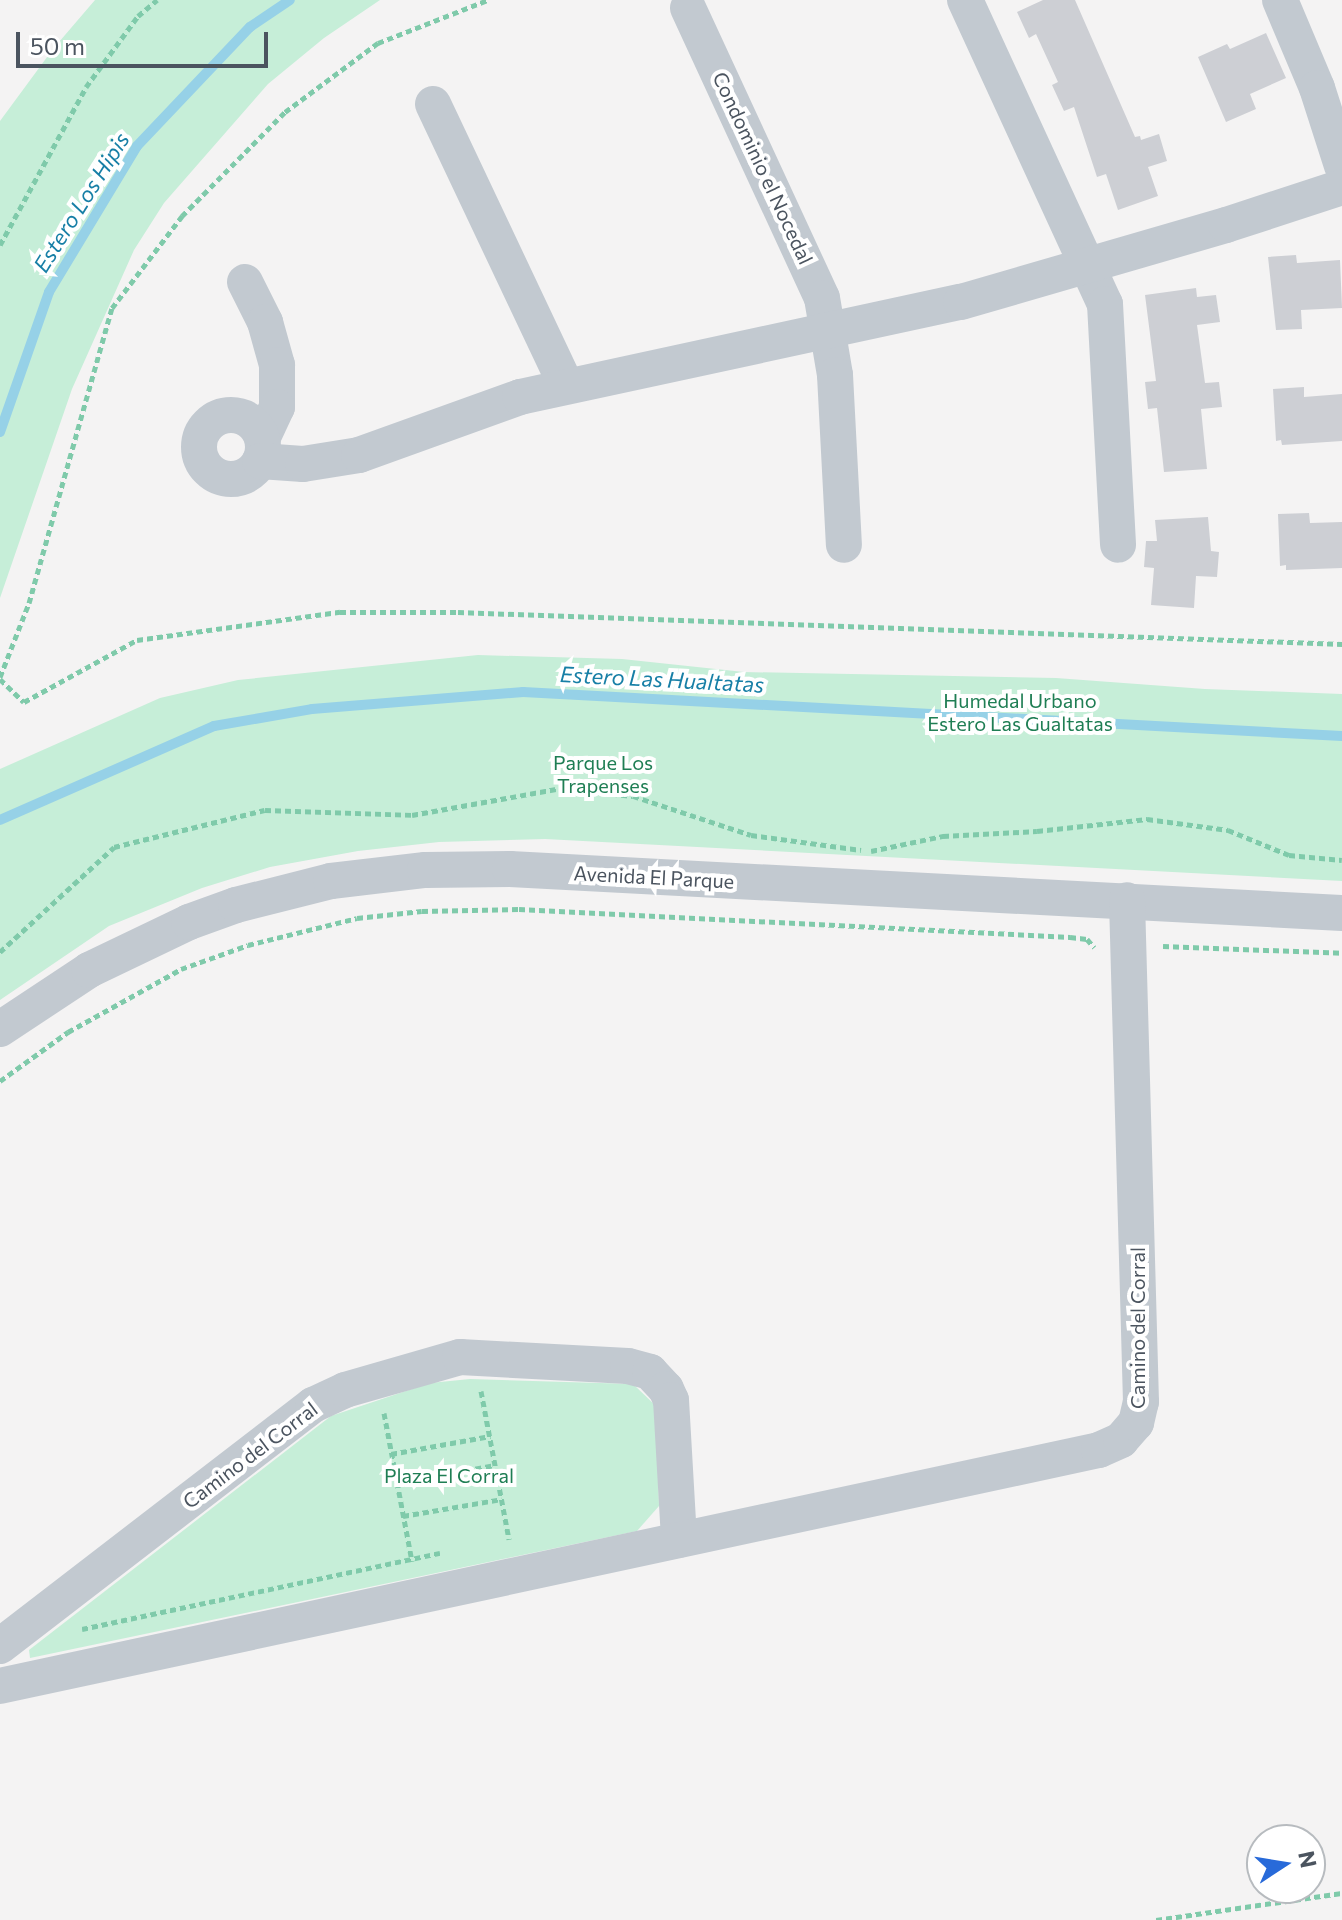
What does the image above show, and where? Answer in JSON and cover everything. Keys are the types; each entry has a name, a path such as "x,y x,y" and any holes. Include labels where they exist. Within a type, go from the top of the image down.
{"street":[{"path":"965,0 1090,266 1108,320 1118,545"},
{"path":"1280,0 1317,88 1342,166"},
{"name":"Condominio el Nocedal","path":"688,8 808,264 830,331 844,545"},
{"path":"433,104 566,385"},
{"path":"245,282 265,322 277,365 277,407 261,450 303,464 359,455 476,411 566,385 961,302 1090,266 1342,187"},
{"name":"Avenida El Parque","path":"0,1029 89,970 189,922 284,892 378,874 439,869 510,869 1342,913"},
{"name":"Camino del Corral","path":"0,1686 1099,1450 1121,1440 1130,1432 1141,1402 1113,951 1127,900"},
{"name":"Camino del Corral","path":"0,1646 313,1405 377,1380 444,1360 475,1357 628,1366 650,1372 671,1400 679,1540"}],"path":[{"path":"0,245 86,87 138,16 157,0"},
{"path":"488,0 378,43 285,112 182,216 112,308 29,603 0,678 24,702 137,640 340,612 458,612 1342,644"},
{"path":"0,952 114,847 265,810 412,815 562,788 633,796 751,835 870,851 943,836 1037,831 1147,819 1228,830 1289,855 1342,860"},
{"path":"0,1081 68,1032 181,969 248,945 357,918 422,911 519,909 1070,937 1087,939 1113,951 1167,946 1342,953"},
{"path":"475,1357 509,1539"},
{"path":"78,1630 411,1558 377,1380"},
{"path":"391,1454 490,1436"},
{"path":"397,1483 495,1465"},
{"path":"403,1516 502,1499"},
{"path":"1156,1920 1342,1893"}],"green space":[{"path":"95,0 380,0 324,38 268,84 164,203 134,250 72,389 0,598 0,121 53,49"},
{"name":"Parque Los Trapenses","path":"478,655 622,659 744,672 1056,678 1205,689 1342,694 1342,881 545,839 439,842 358,851 270,867 202,888 109,926 0,1000 0,769 160,698 238,680"},
{"name":"Plaza El Corral","path":"470,1379 633,1384 656,1406 659,1506 637,1531 30,1658 29,1650 331,1416 430,1383"}],"building":[{"path":"1043,0 1075,0 1135,137 1140,136 1141,140 1159,134 1167,161 1148,167 1158,196 1118,210 1106,174 1097,177 1074,107 1064,111 1052,85 1058,82 1036,34 1029,38 1017,12"},
{"path":"1266,33 1286,78 1250,94 1256,109 1226,122 1198,57 1227,44 1230,49"},
{"path":"1296,255 1297,263 1340,260 1342,308 1301,310 1302,329 1276,330 1268,257"},
{"path":"1196,288 1197,297 1216,295 1220,322 1197,325 1205,383 1219,382 1222,407 1201,409 1207,469 1164,472 1157,408 1148,409 1145,382 1156,381 1145,295"},
{"path":"1304,387 1304,397 1342,394 1342,441 1282,445 1281,440 1276,441 1273,389"},
{"path":"1309,513 1310,523 1342,522 1342,568 1286,570 1286,565 1280,566 1278,514"},
{"path":"1208,517 1211,551 1219,552 1217,577 1196,576 1194,608 1151,605 1154,568 1144,567 1146,541 1157,541 1155,520"}],"waterway":[{"name":"Estero Los Hipis","path":"0,432 49,292 137,146 250,27 290,0"},
{"name":"Estero Las Hualtatas","path":"0,820 214,726 312,709 523,692 1342,736"}],"park label":[{"name":"Humedal Urbano Estero Las Gualtatas","path":"1020,712"}]}
